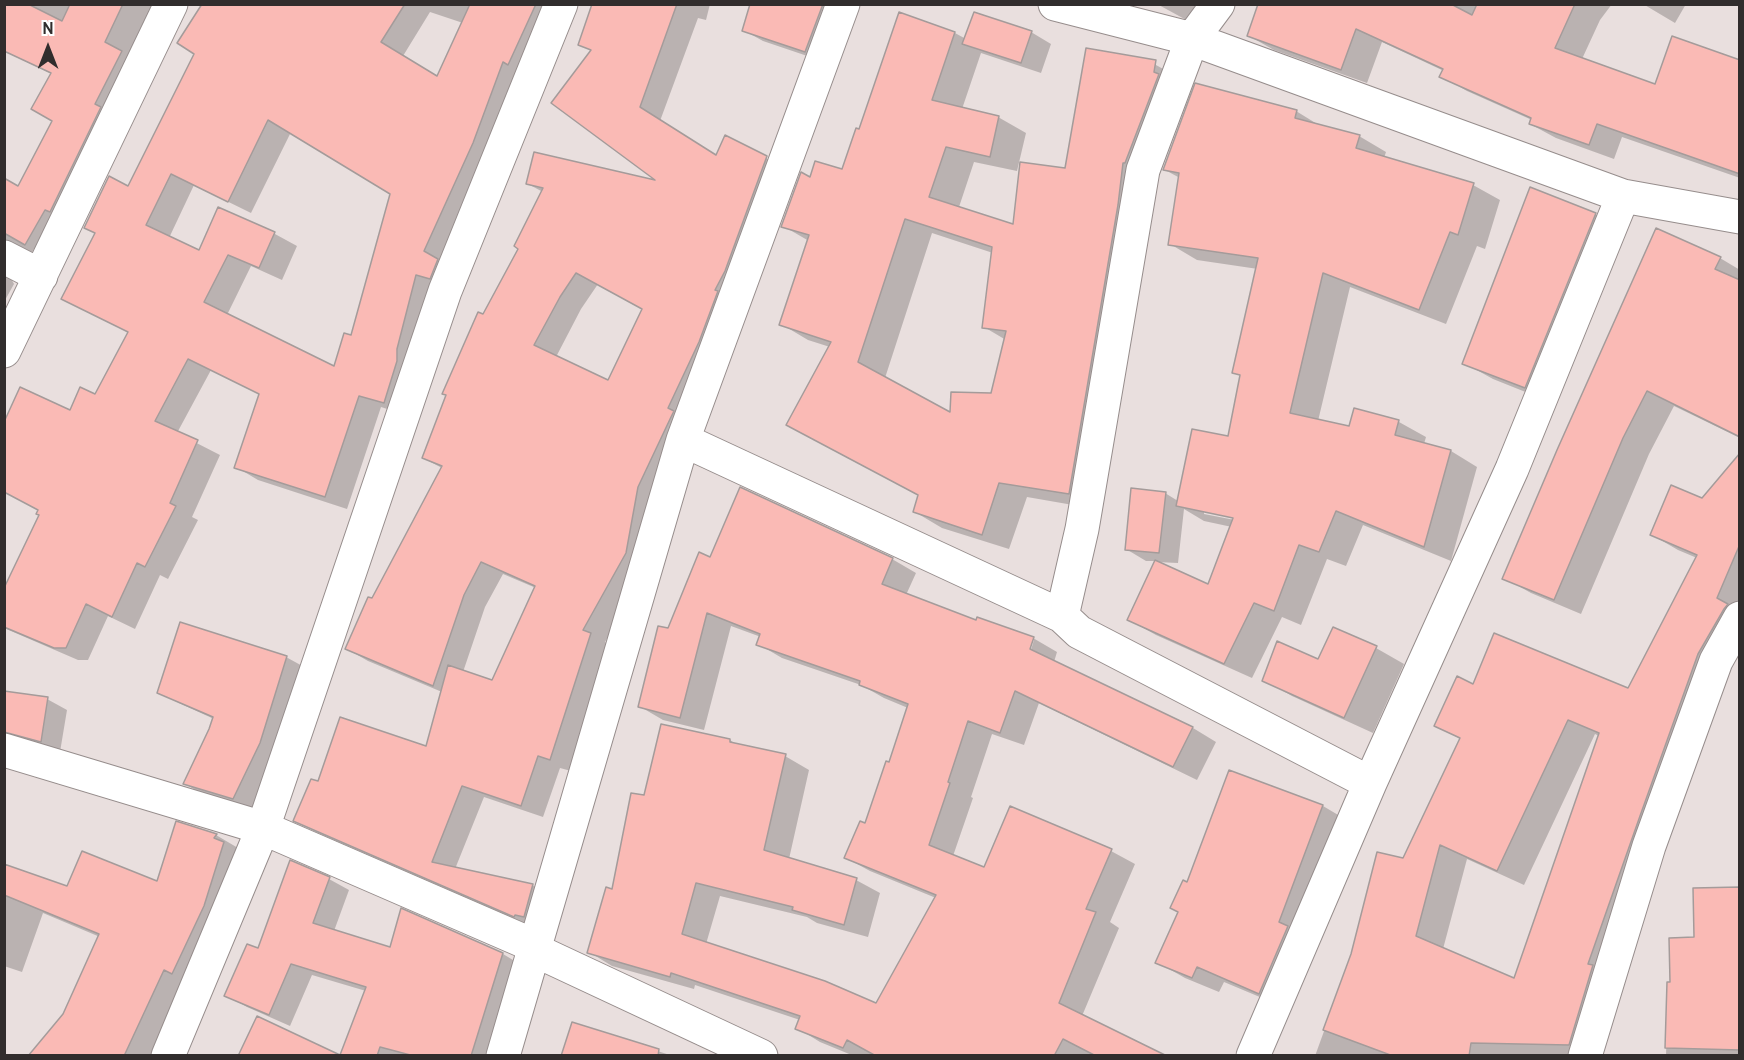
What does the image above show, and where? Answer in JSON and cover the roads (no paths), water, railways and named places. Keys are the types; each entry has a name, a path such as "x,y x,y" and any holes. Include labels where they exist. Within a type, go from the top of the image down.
{"street":[{"path":"4,351 171,4"},
{"path":"168,1056 263,828 445,291 561,4"},
{"path":"504,1056 683,441 843,4"},
{"path":"1054,4 1192,39 1623,196 1740,217"},
{"path":"1062,616 1082,529 1143,170 1192,39 1218,4"},
{"path":"1253,1056 1370,783 1512,469 1623,196"},
{"path":"4,257 41,276"},
{"path":"683,441 1062,616 1079,632 1370,783"},
{"path":"1585,1056 1649,846 1716,661 1740,618"},
{"path":"4,750 263,828 535,946 543,954 761,1056"}]}
